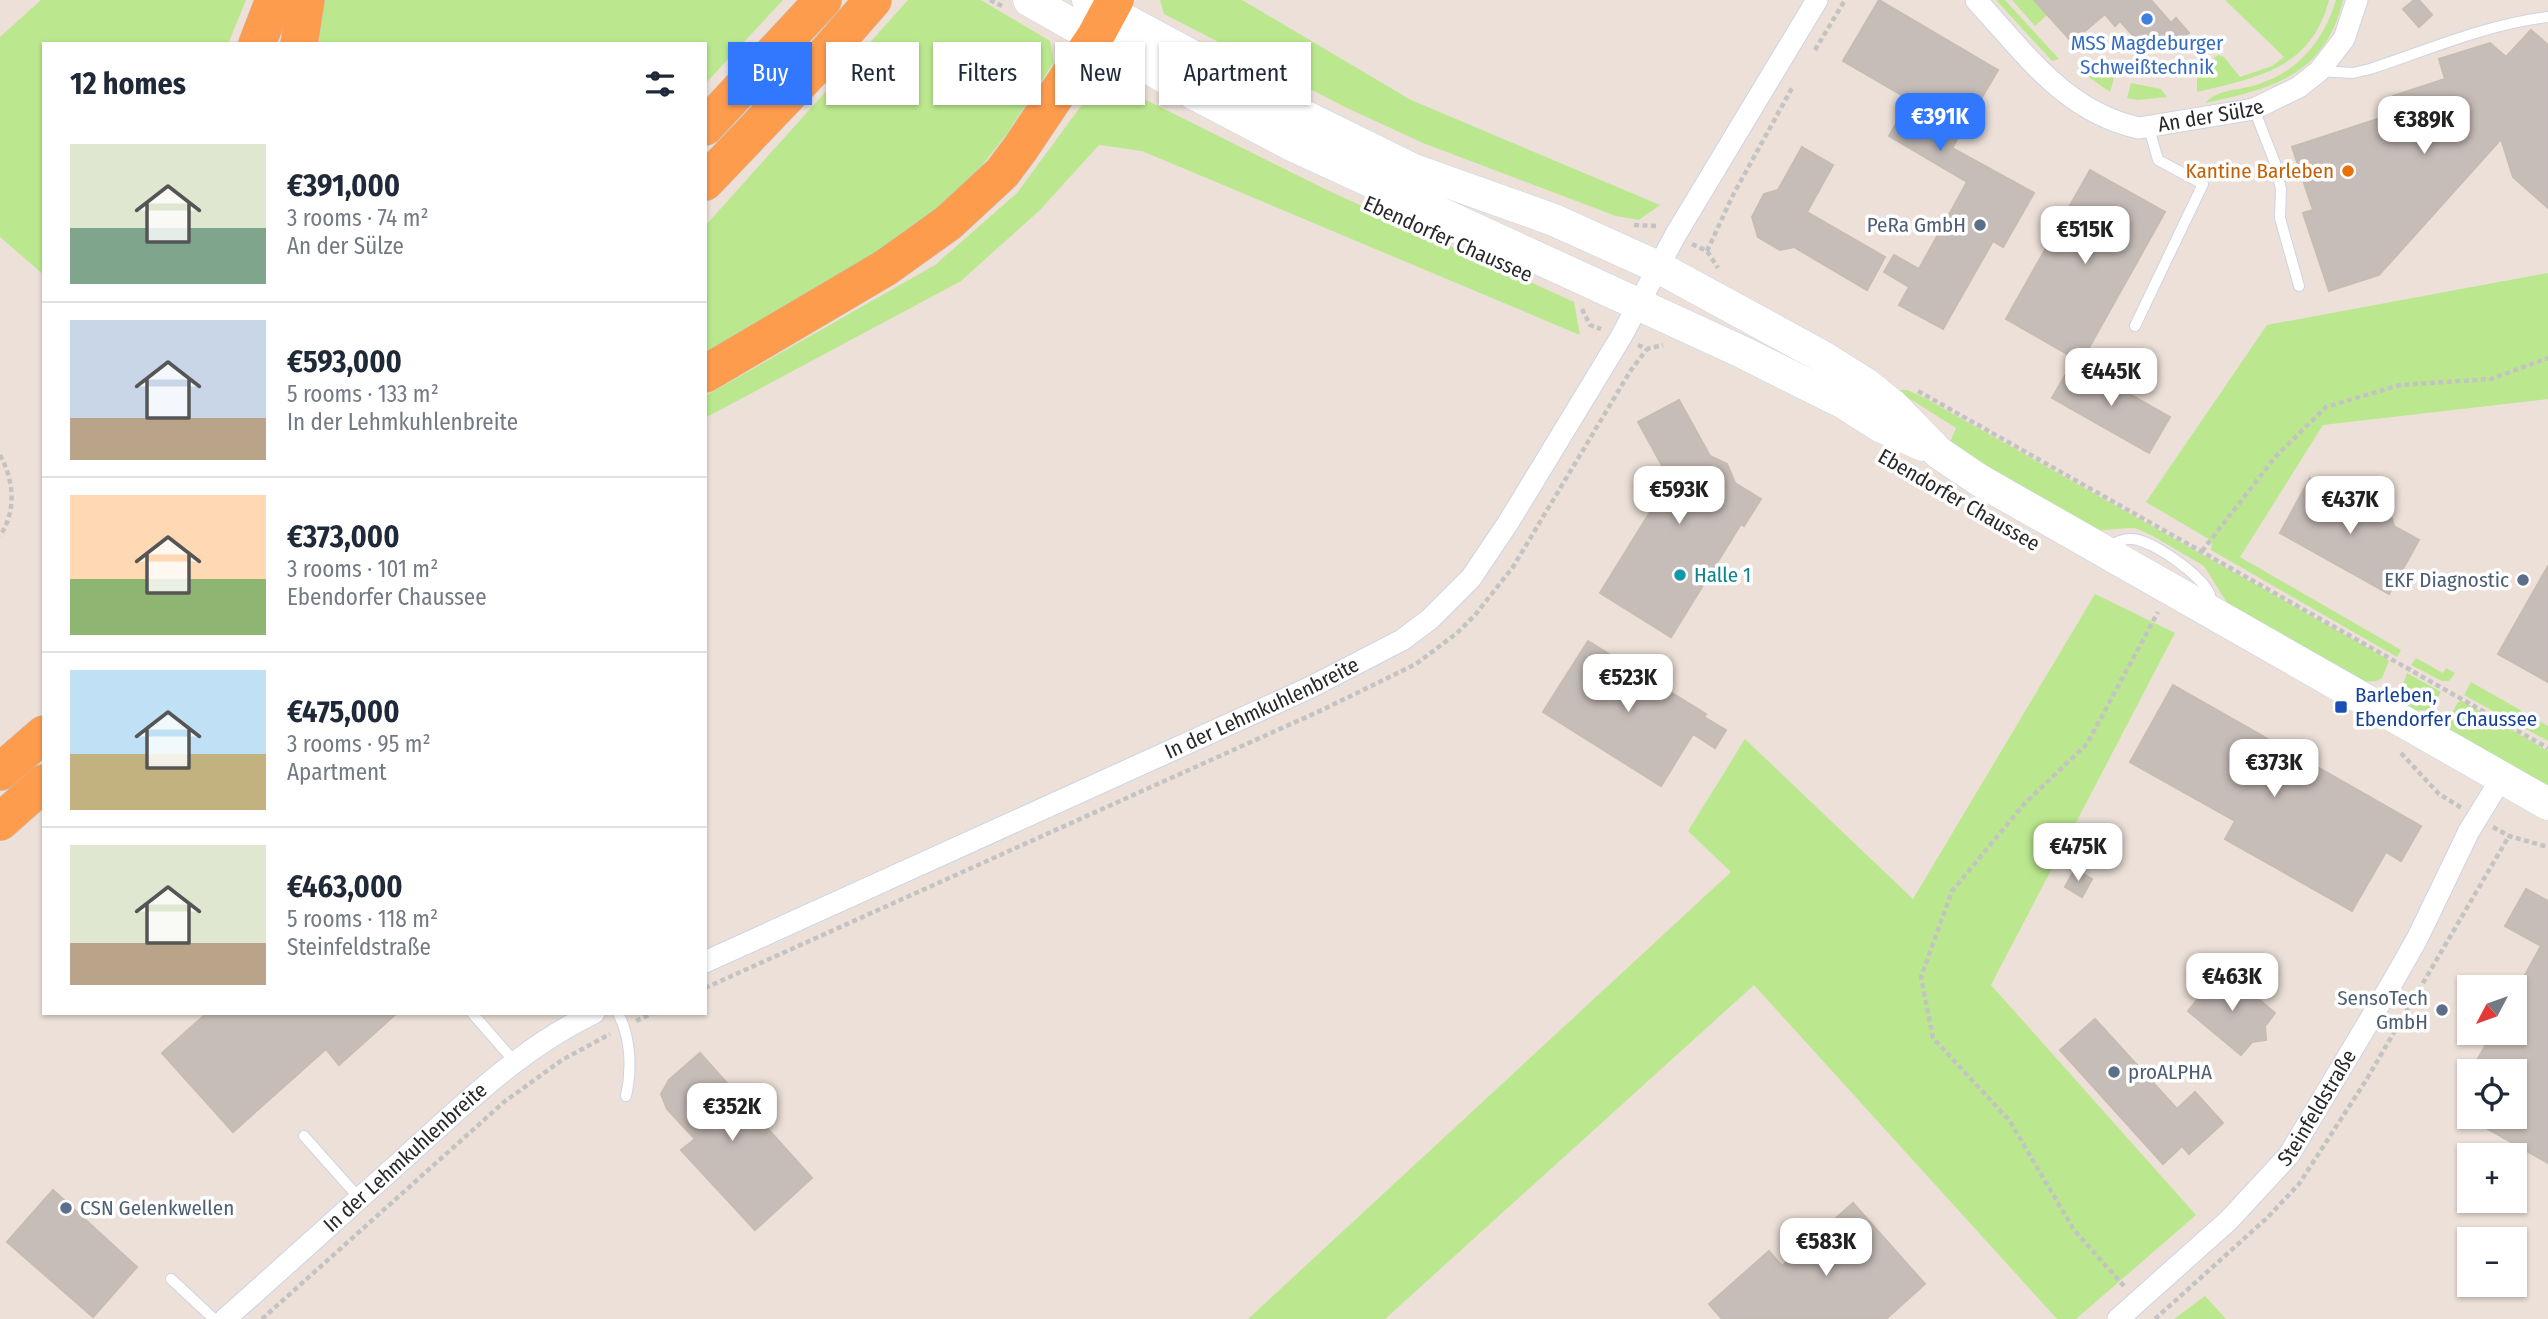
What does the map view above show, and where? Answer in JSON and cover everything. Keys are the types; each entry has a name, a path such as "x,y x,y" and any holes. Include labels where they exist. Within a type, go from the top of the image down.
{"highway":[{"path":"258,42 274,0"},
{"path":"299,42 306,0"},
{"path":"707,124 721,103 823,0"},
{"path":"707,180 811,71 873,0"},
{"path":"707,373 885,268 948,223 1002,173 1036,128 1102,12"},
{"path":"5,817 42,785"},
{"path":"5,817 42,792"}],"main road":[{"name":"Ebendorfer Chaussee","path":"1029,0 1102,12 1415,170 1554,220 1658,267 1823,357 1866,384 1892,405 1939,453"},
{"name":"Ebendorfer Chaussee","path":"1102,12 1294,146 1639,304 1844,403 1880,426 1939,453 1979,480 2548,804"}],"street":[{"path":"1658,267 1816,0"},
{"name":"An der Sülze","path":"1976,0 2050,80 2076,102 2120,124 2149,128 2254,109 2299,87 2319,71 2344,39 2357,0"},
{"name":"In der Lehmkuhlenbreite","path":"707,961 1309,688 1402,640 1452,598 1489,553 1621,337 1658,267"},
{"name":"Steinfeldstraße","path":"2118,1319 2229,1220 2289,1155 2417,939 2477,817 2501,779"},
{"name":"In der Lehmkuhlenbreite","path":"225,1319 480,1089 514,1061 566,1027 590,1015"}],"lane":[{"path":"2319,71 2353,73 2370,69 2480,32 2526,19 2548,17"},
{"path":"2254,109 2275,163 2281,189 2280,218 2299,286"},
{"path":"2135,326 2203,184 2158,160 2149,128"},
{"path":"474,1015 514,1061"},
{"path":"619,1015 625,1027 631,1074 626,1096"},
{"path":"304,1136 359,1199"},
{"path":"172,1279 214,1319"}],"path":[{"path":"1812,55 1846,0"},
{"path":"1707,251 1733,195 1799,76"},
{"path":"1577,301 1590,325 1647,349 1672,345"},
{"path":"2202,551 2276,456 2326,407 2400,386 2491,379 2548,358"},
{"path":"0,455 13,489 11,513 0,536"},
{"name":"Ebendorfer Chaussee","path":"1875,456 1970,508"},
{"path":"2147,605 2170,618"},
{"path":"2156,1319 2074,1230 2009,1120 1933,1038 1921,977 1952,891 2025,803 2087,744 2158,611"},
{"path":"2392,746 2413,763 2440,794 2509,836 2548,846"},
{"path":"262,1319 504,1102 562,1060 649,1015"}],"green space":[{"path":"41,0 246,0 229,42 42,42 42,273 0,237 0,37"},
{"path":"319,0 783,0 744,42 728,42 728,59 707,82 707,42 311,42"},
{"path":"908,0 981,0 1050,41 1054,62 1041,82 1041,42 933,42 933,105 1026,105 1006,135 976,173 928,216 875,253 707,355 707,224 826,91 826,105 919,105 919,42 870,42"},
{"path":"1160,0 1242,0 1411,100 1660,205 1639,220 1616,216 1423,143 1311,90 1311,42 1219,42 1164,14"},
{"path":"1996,0 2005,0 2059,59 2052,61"},
{"path":"2012,0 2043,0 2038,5 2047,15 2035,26"},
{"path":"2225,0 2329,0 2321,23 2295,55 2261,74 2197,92 2197,71 2218,55 2224,57 2240,77 2272,66 2284,57"},
{"path":"2336,0 2343,0 2335,26 2309,62 2292,75 2273,84 2205,103 2223,92 2273,78 2298,62 2325,28"},
{"path":"2099,70 2115,75 2110,92 2083,73"},
{"path":"2131,83 2161,89 2167,97 2137,100 2127,98"},
{"path":"1145,99 1329,191 1574,302 1580,335 1142,151 1099,145 1040,210 961,281 707,417 707,395 935,265 1017,193 1081,106 1145,105"},
{"path":"2548,273 2548,399 2323,425 2240,557 2401,650 2397,657 2211,550 2212,541 2146,502 2267,325"},
{"path":"1896,390 1907,390 1923,397 2377,653 2389,661 2382,678 2361,682 2229,606 2204,566 2153,536 2135,528 2095,531 1949,445 1956,428"},
{"path":"2095,594 2175,633 1991,985 2196,1215 2076,1319 2057,1319 1754,985 1385,1319 1248,1319 1731,872 1688,831 1745,739 1913,899"},
{"path":"2416,658 2443,673 2446,668 2455,673 2449,681 2442,681 2411,665"},
{"path":"2407,673 2441,692 2430,710 2410,711 2406,706 2402,693"},
{"path":"2471,682 2548,726 2548,741 2464,695"},
{"path":"2462,701 2548,751 2548,787 2450,733 2449,718 2458,702"},
{"path":"2205,1296 2226,1319 2174,1319"}],"building":[{"path":"1879,0 1998,70 1952,148 2034,193 2003,247 1993,241 1943,329 1899,305 1909,287 1884,272 1894,255 1919,269 1967,182 1889,136 1910,100 1843,61"},
{"path":"2034,0 2151,0 2171,23 2176,18 2189,33 2171,49 2161,37 2146,50 2120,21 2115,26 2105,14 2072,42"},
{"path":"2414,0 2419,0 2432,15 2419,27 2403,9"},
{"path":"2531,30 2548,45 2548,208 2513,177 2501,139 2379,275 2329,291 2303,213 2313,210 2292,147 2399,112 2393,96 2445,79 2439,59 2490,43 2506,57"},
{"path":"1802,147 1833,165 1807,212 1885,257 1867,290 1794,247 1780,250 1758,237 1752,217 1764,194 1778,190"},
{"path":"2090,170 2165,212 2081,362 2006,319"},
{"path":"2073,362 2170,417 2149,453 2052,398"},
{"path":"1679,400 1710,456 1727,464 1735,483 1761,499 1744,526 1741,524 1671,637 1600,593 1670,480 1638,422"},
{"path":"2310,478 2368,511 2388,505 2394,526 2419,540 2389,594 2280,533"},
{"path":"2548,566 2548,682 2498,654"},
{"path":"1588,641 1706,714 1704,717 1726,730 1715,748 1693,734 1661,786 1543,712"},
{"path":"2173,685 2421,826 2401,861 2386,852 2352,911 2225,839 2235,821 2130,762"},
{"path":"2075,869 2092,879 2082,897 2065,887"},
{"path":"2526,889 2548,901 2548,1163 2527,1151 2527,1143 2513,1143 2488,1129 2527,1129 2527,1059 2478,1059 2486,1045 2527,1045 2525,975 2541,946 2505,926"},
{"path":"2222,969 2275,1013 2265,1026 2266,1040 2252,1042 2241,1055 2188,1011"},
{"path":"205,1015 395,1015 339,1065 326,1049 233,1132 162,1053"},
{"path":"2095,1019 2177,1109 2195,1092 2223,1123 2189,1154 2182,1146 2163,1164 2060,1050"},
{"path":"700,1053 812,1178 755,1230 681,1150 695,1139 667,1109 661,1094 669,1080"},
{"path":"53,1190 137,1267 93,1317 7,1242"},
{"path":"1853,1203 1925,1284 1886,1319 1722,1319 1709,1304 1769,1251 1782,1266"}],"place":[{"name":"MSS Magdeburger Schweißtechnik","path":"2147,19"},
{"name":"Kantine Barleben","path":"2348,171"},
{"name":"PeRa GmbH","path":"1980,225"},
{"name":"Halle 1","path":"1680,575"},
{"name":"EKF Diagnostic","path":"2523,580"},
{"name":"Barleben, Ebendorfer Chaussee","path":"2341,707"},
{"name":"SensoTech GmbH","path":"2442,1010"},
{"name":"proALPHA","path":"2114,1072"},
{"name":"CSN Gelenkwellen","path":"66,1208"}]}
